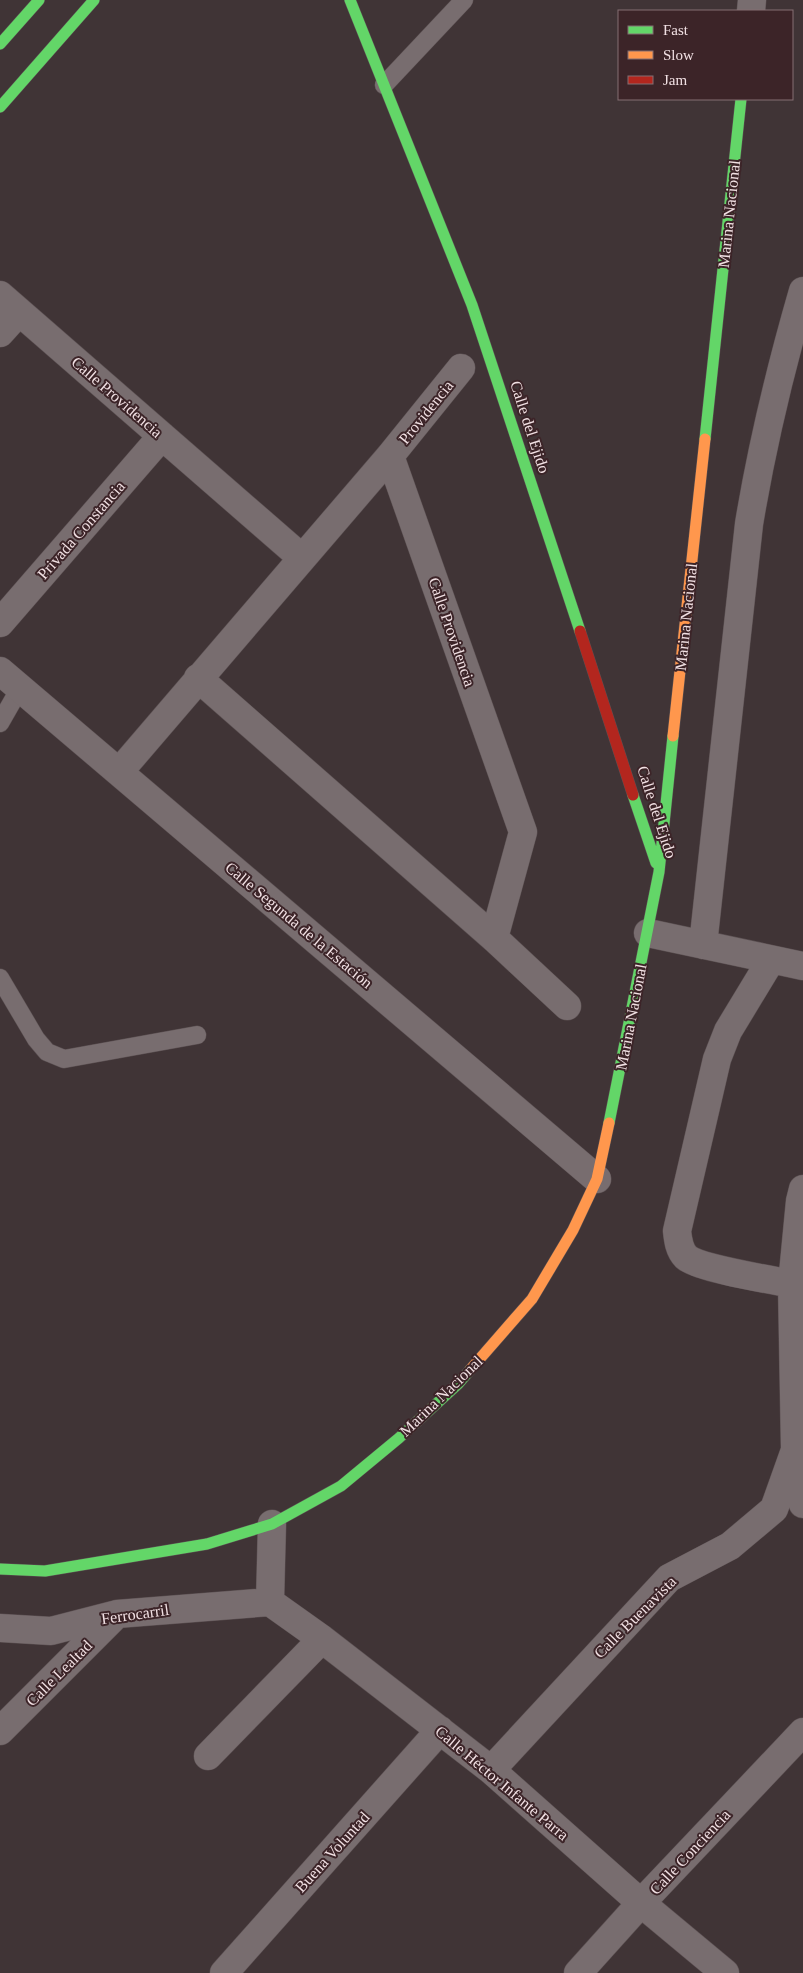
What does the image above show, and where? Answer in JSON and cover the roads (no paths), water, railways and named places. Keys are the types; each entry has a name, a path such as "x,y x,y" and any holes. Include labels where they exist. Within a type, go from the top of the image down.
{"street":[{"path":"0,44 39,0"},
{"path":"0,107 94,0"},
{"name":"Calle del Ejido","path":"350,0 472,305 659,872"},
{"name":"Marina Nacional","path":"0,1569 45,1571 207,1544 272,1524 341,1486 399,1438 458,1384 532,1299 573,1230 597,1179 619,1080 659,872 741,100"},
{"path":"703,945 749,524 756,480 784,357 803,291"},
{"path":"0,333 9,303"},
{"name":"Calle Providencia","path":"9,303 302,558"},
{"name":"Providencia","path":"390,456 461,368"},
{"name":"Privada Constancia","path":"0,623 162,436"},
{"path":"119,772 390,456"},
{"name":"Calle Providencia","path":"390,456 523,832 494,938"},
{"name":"Calle Segunda de la Estación","path":"0,671 597,1179"},
{"path":"198,678 494,938 567,1006"},
{"path":"648,933 703,945 793,970"},
{"path":"792,1284 701,1264 686,1257 679,1246 677,1231 717,1059 728,1031 793,970"},
{"path":"803,1189 800,1201 792,1284 803,1504"},
{"name":"Calle Buenavista","path":"491,1770 669,1578 730,1546 774,1508 799,1446"},
{"path":"270,1602 272,1524"},
{"name":"Calle Héctor Infante Parra","path":"270,1602 491,1770 641,1904 725,1973"},
{"name":"Ferrocarril","path":"0,1628 51,1631 117,1614 270,1602"},
{"name":"Calle Lealtad","path":"0,1732 117,1614"},
{"path":"208,1756 322,1640"},
{"name":"Buena Voluntad","path":"224,1973 440,1730"},
{"name":"Calle Conciencia","path":"578,1973 803,1732"}],"lane":[{"path":"384,85 464,0"},
{"path":"0,724 20,688"},
{"path":"0,978 36,1039 47,1052 64,1059 196,1035"}]}
